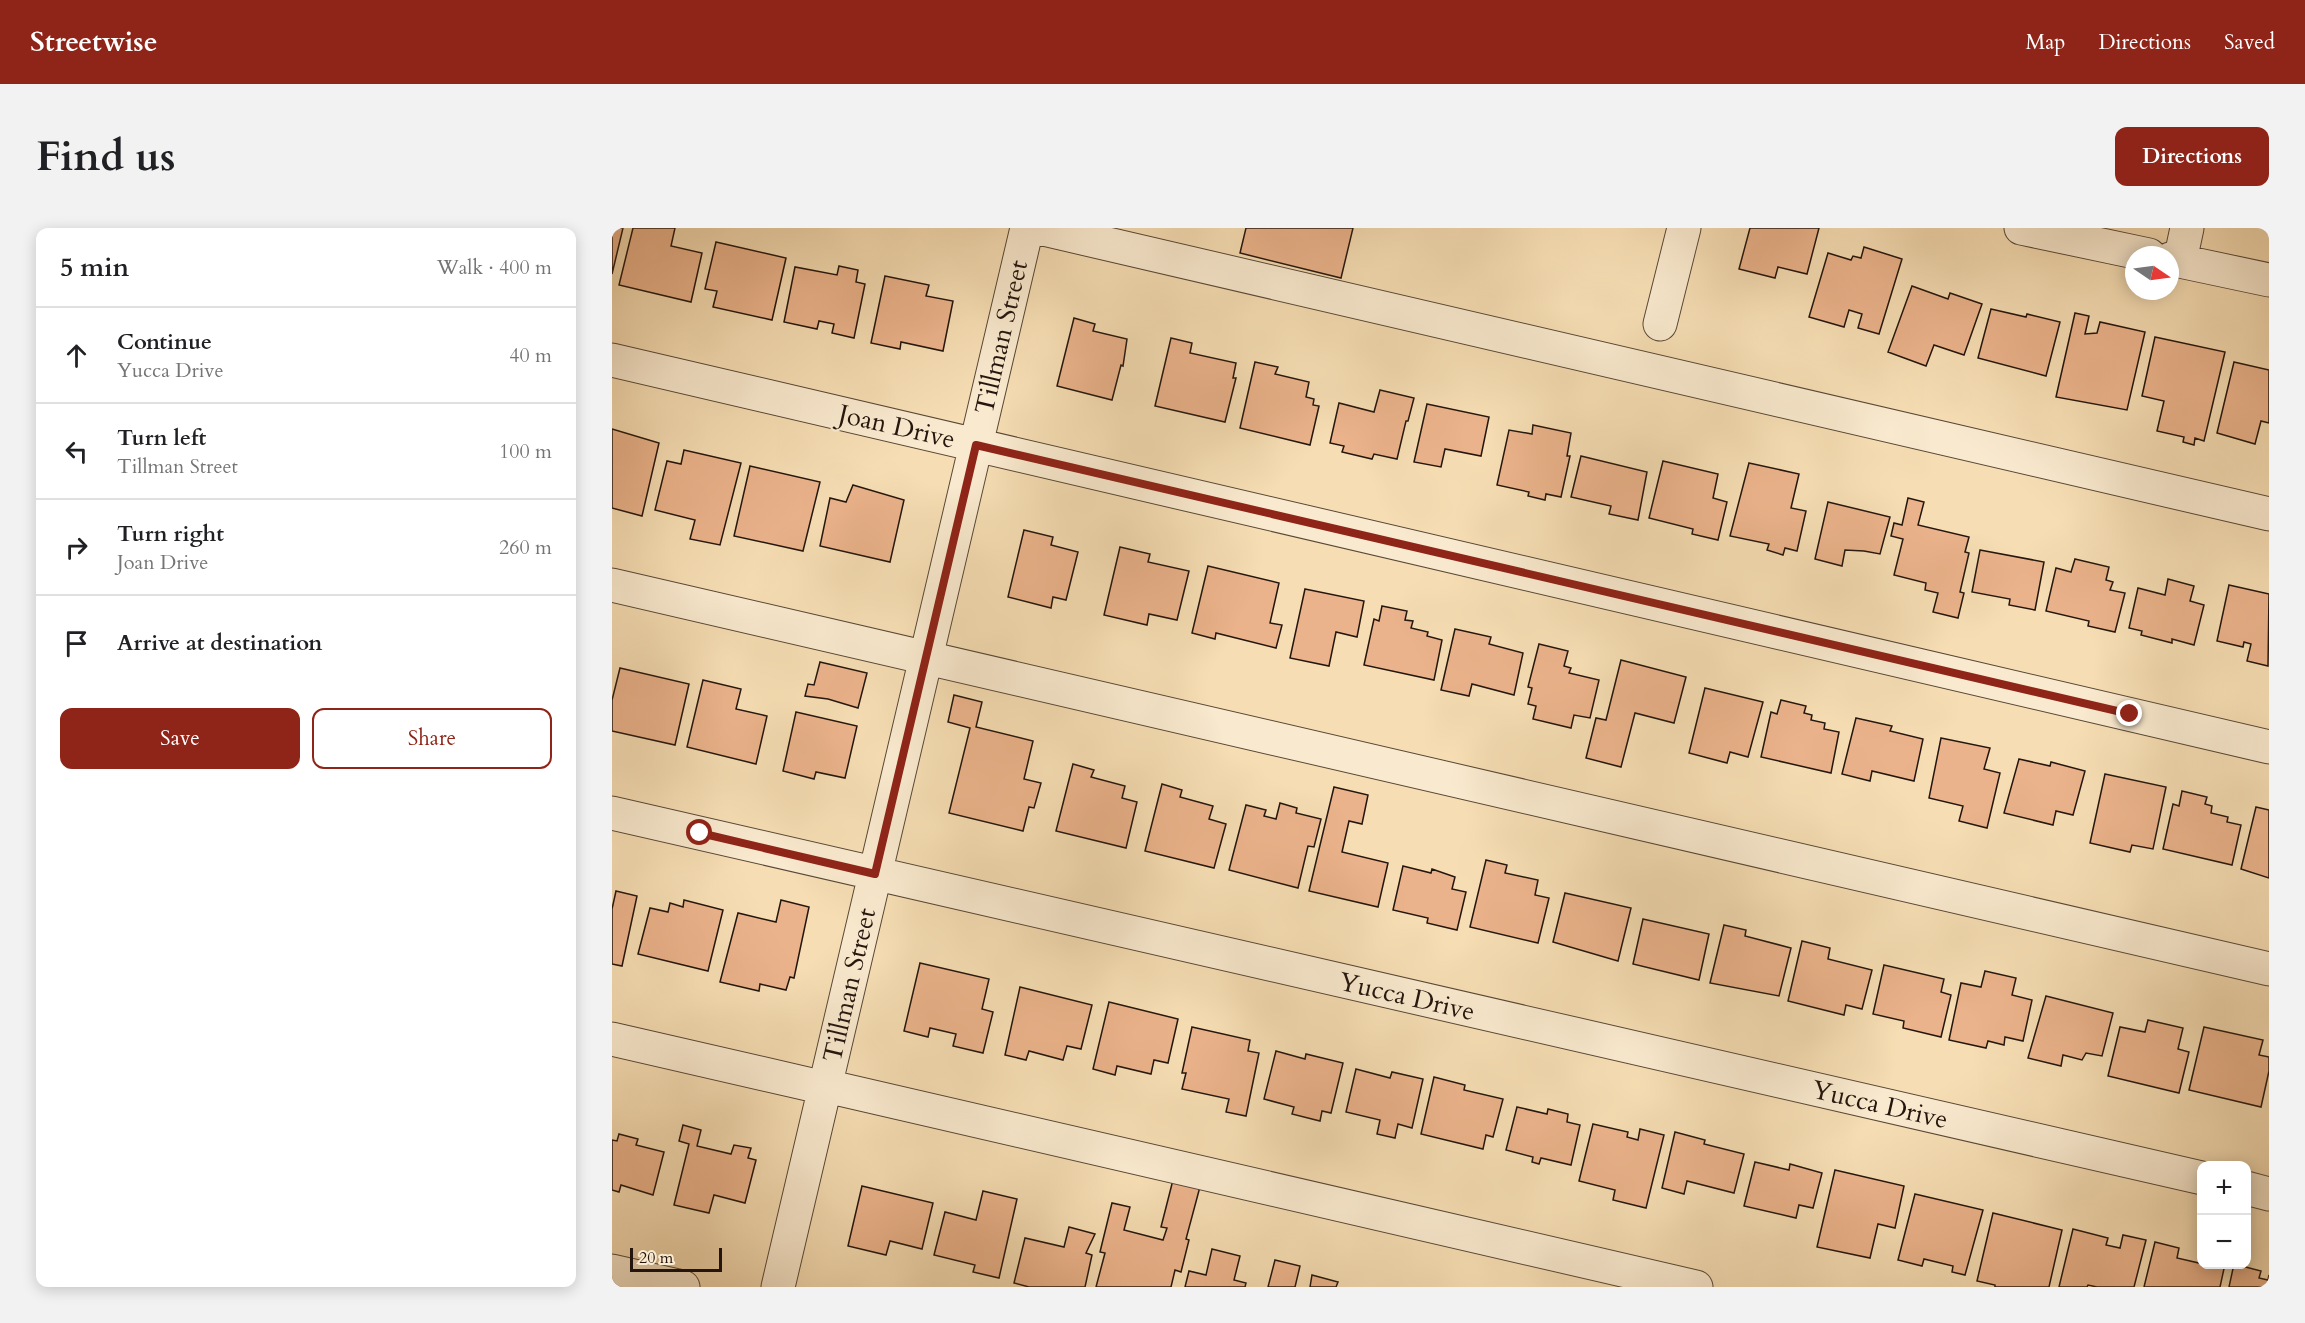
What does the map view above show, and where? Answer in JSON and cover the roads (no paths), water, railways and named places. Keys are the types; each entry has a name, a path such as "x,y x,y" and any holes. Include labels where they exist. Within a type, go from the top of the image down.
{"street":[{"name":"Tillman Street","path":"778,1287 1026,228"},
{"path":"1039,228 2269,514"},
{"path":"1660,324 1684,228"},
{"path":"2020,228 2125,250"},
{"path":"2174,246 2187,228"},
{"path":"2179,261 2269,280"},
{"name":"Joan Drive","path":"612,360 2269,747"},
{"path":"612,585 2269,969"},
{"name":"Yucca Drive","path":"612,813 2197,1177"},
{"path":"612,1039 1696,1287"},
{"path":"2251,1189 2269,1194"},
{"path":"612,1270 683,1287"}]}
